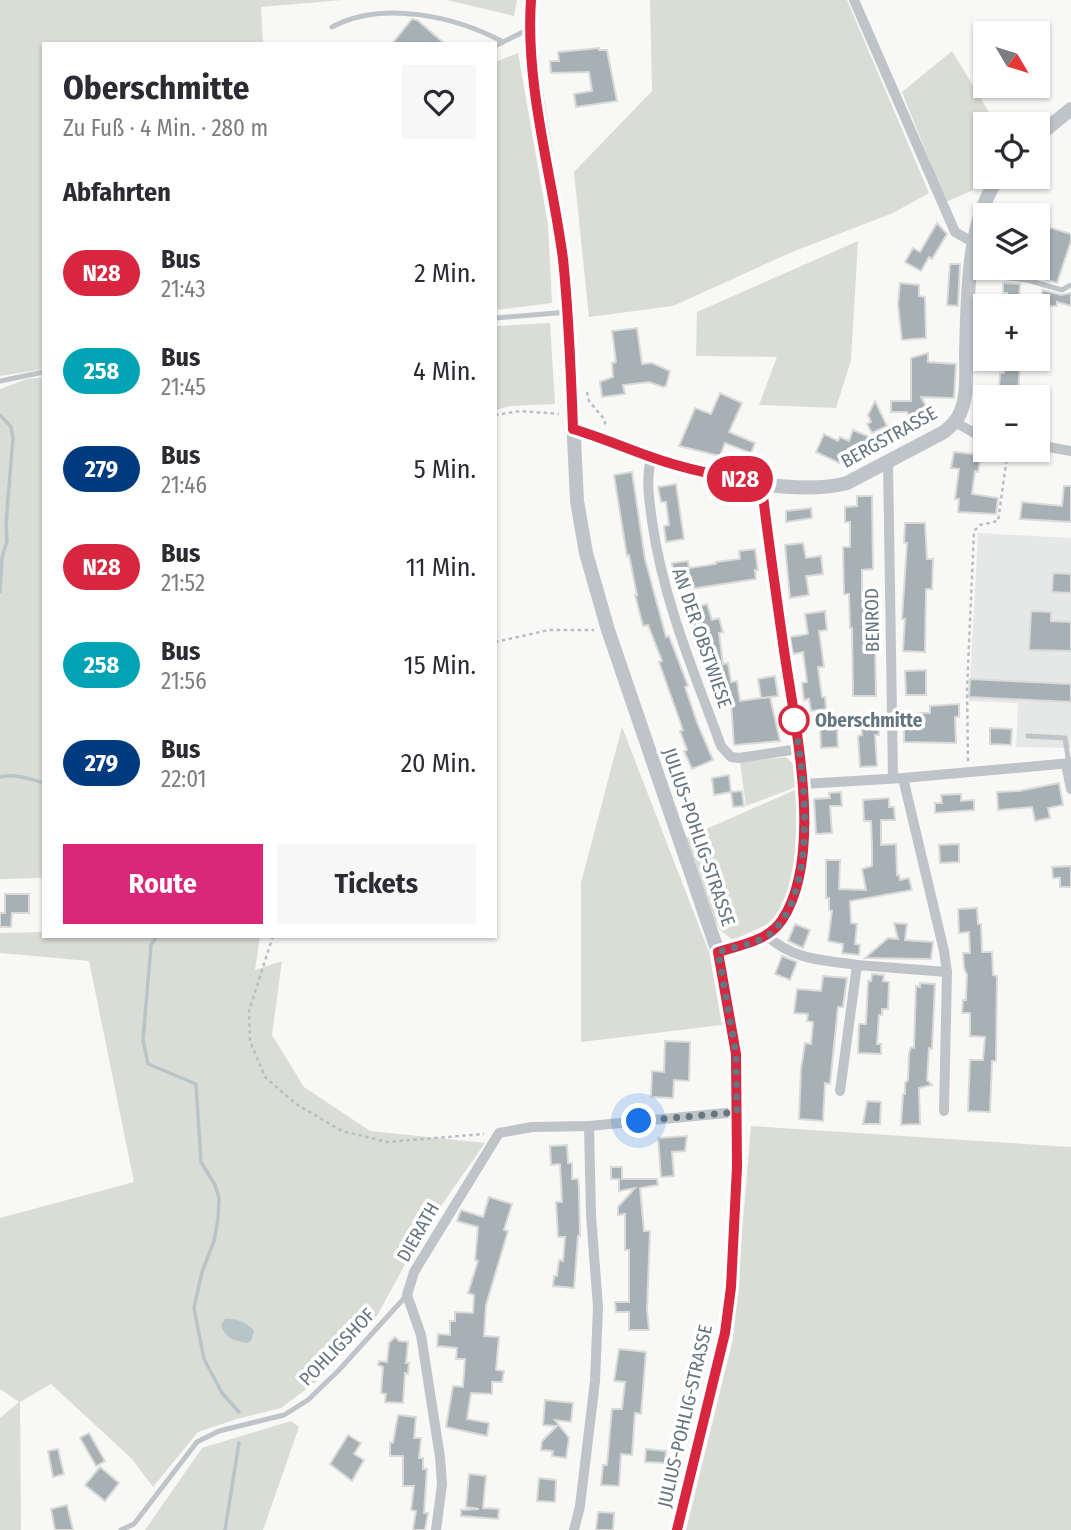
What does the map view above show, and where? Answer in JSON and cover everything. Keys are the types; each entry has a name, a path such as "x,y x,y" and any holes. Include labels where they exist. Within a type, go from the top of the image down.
{"street":[{"name":"JULIUS-POHLIG-STRASSE","path":"531,0 534,81 563,258 577,501 586,553 608,630 718,952 734,1040 737,1112 731,1287 725,1333 677,1530"},
{"path":"854,0 955,232 973,242"},
{"path":"1050,126 1071,109"},
{"name":"BERGSTRASSE","path":"573,423 651,457 721,476 764,484 832,487 847,483 944,432 955,422 961,411 965,387 973,251"},
{"path":"955,422 973,432"},
{"path":"1050,447 1071,451"},
{"name":"AN DER OBSTWIESE","path":"651,457 647,486 665,589 721,746 731,757 739,758 798,749"},
{"name":"BENROD","path":"888,462 898,778"},
{"path":"718,952 767,936 782,920 795,895 803,865 804,784 763,496 764,484"},
{"path":"804,784 1069,764 1071,789"},
{"path":"898,778 944,951 947,972 944,1111"},
{"path":"767,936 782,950 801,956 947,972"},
{"path":"840,1091 857,964"},
{"path":"499,1133 532,1127 589,1126 737,1112"},
{"path":"574,1530 580,1506 596,1368 598,1307 589,1126"},
{"name":"DIERATH","path":"407,1295 414,1272 499,1133"},
{"path":"407,1295 421,1335 440,1457 442,1484 436,1530"}],"lane":[{"path":"332,27 343,19 366,13 414,9 461,23 503,42"},
{"path":"497,45 530,29"},
{"path":"970,274 1027,280 1062,290 1071,285"},
{"path":"497,318 568,319"},
{"path":"0,382 42,372"},
{"path":"1028,736 1065,738 1069,764"},
{"name":"POHLIGSHOF","path":"121,1530 134,1524 197,1442 219,1431 284,1415 308,1401 407,1295"}],"path":[{"path":"586,389 589,401 605,420 603,438"},
{"path":"497,415 521,411 573,423"},
{"path":"968,771 967,690 974,531 980,525 998,521 1006,462"},
{"path":"497,642 549,630 608,630"},
{"path":"272,938 248,1011 250,1041 265,1077 296,1104 342,1131 387,1142 499,1133"}],"shaded area":[{"path":"0,0 342,0 261,7 263,42 42,42 42,369 0,376"},
{"path":"447,0 517,0 514,16"},
{"path":"650,0 847,0 929,193 893,213 792,252 673,306 589,317 574,172 652,91"},
{"path":"952,51 973,86 973,98 980,98 989,112 973,112 973,189 976,189 946,202 902,92"},
{"path":"518,53 548,225 552,303 497,310 497,61"},
{"path":"858,241 851,360 836,408 759,405 777,357 696,356 697,312"},
{"path":"550,323 555,404 510,406 497,409 497,326"},
{"path":"42,377 42,878 0,879 0,389 27,379"},
{"path":"978,533 1071,538 1071,748 1016,747 1018,703 969,701"},
{"path":"622,727 709,952 722,1025 581,1042 581,883"},
{"path":"786,757 793,764 796,787 746,806 740,762"},
{"path":"797,789 795,868 788,892 775,921 733,940 720,930 714,920 686,838"},
{"path":"42,932 42,938 260,938 255,970 282,961 272,1035 304,1087 370,1131 485,1143 422,1233 377,1316 321,1378 281,1408 198,1432 153,1487 132,1459 51,1384 20,1402 21,1530 0,1530 0,1418 19,1402 0,1389 0,1218 134,1182 89,961 0,953 0,933"},
{"path":"751,1126 1071,1147 1071,1530 686,1530 733,1339"},
{"path":"225,1319 237,1320 254,1331 251,1341 247,1343 228,1336 221,1325"},
{"path":"291,1421 299,1427 263,1530 145,1530 202,1448"}],"building":[{"path":"412,19 417,20 443,42 394,42"},
{"path":"599,48 607,50 617,101 576,107 574,94 592,91 589,72 551,73 550,61 559,61 558,52"},
{"path":"937,223 947,234 932,259 929,257 921,271 905,262 913,248 920,252"},
{"path":"1050,228 1071,234 1057,283 1047,280 1050,280"},
{"path":"950,264 960,264 958,306 947,305"},
{"path":"900,283 919,285 919,296 925,297 926,338 902,340 898,305"},
{"path":"1003,283 1020,284 1020,294 1003,293"},
{"path":"1043,290 1061,295 1071,293 1071,306 1057,302 1057,306 1050,306 1050,294 1042,294"},
{"path":"637,328 642,364 652,363 670,371 666,386 649,382 623,385 625,394 602,397 600,382 613,377 612,363 616,362 612,331"},
{"path":"928,353 928,362 956,364 954,398 921,397 934,420 916,430 907,412 891,412 891,401 911,401 911,358"},
{"path":"1020,371 1018,385 999,385 1000,373"},
{"path":"720,393 742,403 729,432 755,443 751,453 725,443 720,456 679,446 695,408 711,414"},
{"path":"875,401 887,426 872,433 867,424 871,422 868,415"},
{"path":"853,430 889,445 860,460 845,451 839,463 816,452 824,434 838,441 840,437 849,441"},
{"path":"954,452 973,454 973,462 980,462 978,472 975,471 972,494 998,498 996,514 958,512 959,499 955,499 959,469 951,468"},
{"path":"632,472 645,559 666,637 669,636 688,686 685,687 698,725 713,760 692,769 684,751 687,750 680,731 683,730 659,662 662,661 648,625 643,626 629,555 627,556 614,475"},
{"path":"676,484 684,539 666,542 664,526 669,525 666,502 661,502 658,487"},
{"path":"1064,486 1071,486 1071,522 1020,519 1022,502 1062,506"},
{"path":"857,496 872,496 873,569 862,570 862,600 874,602 873,622 869,622 869,643 875,643 876,696 853,696 852,628 849,594 844,594 843,547 850,547 850,522 845,522 845,507 857,506"},
{"path":"811,508 812,518 786,522 786,511"},
{"path":"905,523 925,523 927,559 933,559 932,589 926,589 925,652 903,651 905,619 902,619 907,543 904,543"},
{"path":"803,543 806,558 821,556 823,574 806,576 809,595 790,598 785,545"},
{"path":"755,549 758,570 755,570 756,579 690,589 689,583 675,585 672,563 688,561 689,568 716,564 740,559 739,551"},
{"path":"1053,573 1071,574 1071,593 1052,592"},
{"path":"707,604 712,620 719,618 723,632 719,633 723,664 728,663 731,682 737,681 740,701 770,697 780,741 734,745 731,703 718,705 711,665 705,666 703,650 711,649 705,627 693,630 688,614 694,613 693,608"},
{"path":"825,611 827,630 819,631 824,667 818,667 826,709 811,711 809,699 804,700 802,683 807,682 803,652 793,654 790,637 808,634 805,614"},
{"path":"1031,611 1051,612 1051,621 1071,622 1071,651 1029,650"},
{"path":"926,670 926,695 906,695 905,671"},
{"path":"775,676 778,696 761,698 758,679"},
{"path":"970,679 1071,684 1071,702 969,697"},
{"path":"959,704 959,717 955,717 956,743 904,742 904,725 919,725 918,713 930,713 930,706"},
{"path":"878,715 879,735 875,735 877,766 860,767 858,736 862,735 861,716"},
{"path":"837,725 838,747 821,748 820,726"},
{"path":"990,728 1012,729 1011,745 990,744"},
{"path":"729,775 731,792 714,795 712,778"},
{"path":"1059,783 1063,805 1048,808 1050,818 1035,821 1032,807 998,810 997,792 1019,791"},
{"path":"742,791 744,806 733,807 731,792"},
{"path":"841,792 842,806 830,806 832,833 816,834 814,799 830,798 829,793"},
{"path":"961,794 961,801 974,800 974,810 935,813 935,803 942,803 941,795"},
{"path":"889,798 889,807 894,807 895,820 881,820 881,845 896,844 897,875 900,880 909,878 912,890 850,901 851,923 857,924 855,944 860,945 859,955 842,953 843,944 828,941 832,911 829,910 829,898 826,898 826,860 840,860 839,889 866,890 862,869 872,866 872,845 871,821 864,821 863,800"},
{"path":"959,844 959,862 940,863 939,845"},
{"path":"1071,866 1071,887 1060,887 1060,878 1053,878 1052,867"},
{"path":"5,894 29,894 29,913 12,913 11,927 0,927 0,913 5,913"},
{"path":"977,908 978,924 981,924 982,952 992,952 993,975 997,976 996,1061 992,1061 990,1112 968,1111 970,1060 983,1060 985,1037 970,1036 970,1013 962,1013 963,1000 966,1000 967,975 963,953 970,953 969,932 959,933 958,909"},
{"path":"894,923 907,924 905,940 933,942 931,959 865,958 888,938 898,939"},
{"path":"795,924 810,930 803,948 788,941"},
{"path":"782,956 797,962 790,980 775,974"},
{"path":"872,974 884,975 883,981 889,982 888,1009 882,1009 882,1015 879,1015 877,1044 881,1044 881,1054 858,1053 859,1024 866,1024 868,981 871,981"},
{"path":"823,976 847,978 843,1007 838,1007 830,1084 825,1083 823,1121 799,1119 801,1069 805,1043 811,1044 813,1022 807,1021 808,1014 794,1013 797,989 821,991"},
{"path":"920,983 935,984 932,1049 929,1048 927,1080 932,1085 919,1088 920,1124 901,1125 909,1053 911,1047 914,1048 916,986 920,987"},
{"path":"665,1041 690,1042 689,1081 674,1080 673,1098 651,1097 652,1071 664,1072"},
{"path":"867,1101 881,1102 880,1124 863,1124"},
{"path":"687,1136 685,1151 672,1152 674,1176 661,1177 658,1138"},
{"path":"567,1145 568,1163 572,1163 572,1179 578,1179 579,1189 580,1236 574,1288 553,1286 559,1260 563,1261 565,1237 558,1237 556,1202 562,1202 560,1164 551,1165 550,1146"},
{"path":"611,1167 622,1167 622,1179 657,1179 658,1185 640,1188 644,1231 650,1231 647,1310 649,1330 629,1330 629,1312 616,1312 615,1302 629,1302 629,1250 625,1250 625,1214 618,1215 618,1207 635,1188 619,1191 619,1179 611,1179"},
{"path":"489,1197 512,1204 504,1230 508,1231 486,1305 484,1336 499,1337 496,1370 504,1371 502,1382 492,1382 492,1394 471,1393 467,1419 489,1423 487,1436 446,1427 453,1386 463,1387 465,1359 456,1359 457,1348 437,1346 438,1334 450,1335 450,1321 455,1321 455,1312 473,1313 474,1295 468,1293 478,1261 475,1260 478,1227 457,1221 461,1210 483,1217"},
{"path":"395,1337 399,1341 408,1342 406,1363 409,1363 408,1374 405,1373 403,1403 385,1402 386,1394 381,1393 383,1367 378,1365 379,1361 387,1362 389,1343"},
{"path":"619,1349 646,1352 641,1414 635,1413 632,1455 621,1454 619,1486 601,1485 603,1465 607,1465 612,1409 622,1409 625,1382 614,1381"},
{"path":"545,1400 573,1403 571,1422 555,1420 569,1438 566,1458 552,1456 553,1451 541,1450 542,1441 557,1426 543,1425"},
{"path":"398,1415 416,1417 414,1438 421,1438 419,1458 423,1458 423,1469 427,1469 424,1513 428,1513 425,1530 413,1530 416,1511 411,1510 414,1486 403,1486 403,1456 390,1456 390,1442 393,1443"},
{"path":"89,1433 105,1461 96,1466 80,1438"},
{"path":"348,1435 361,1443 354,1454 364,1460 352,1481 330,1464"},
{"path":"58,1449 64,1474 53,1477 48,1451"},
{"path":"646,1449 666,1451 665,1463 645,1462"},
{"path":"100,1467 119,1483 105,1501 85,1485"},
{"path":"469,1474 486,1476 483,1508 499,1509 498,1519 461,1516 461,1510 479,1509 466,1507"},
{"path":"539,1478 556,1480 555,1502 537,1501"},
{"path":"67,1505 73,1530 55,1530 51,1509"},
{"path":"598,1512 614,1513 613,1530 596,1530"}],"waterway":[{"path":"0,415 11,427 13,438 7,541 2,558 0,592"},
{"path":"0,777 16,776 42,782"},
{"path":"156,938 151,945 143,1040 148,1064 196,1084 201,1162 215,1185 219,1198 214,1241 202,1272 194,1308 204,1359 222,1393 239,1412"},
{"path":"225,1530 239,1443"}],"bus line":[{"name":"N28","path":"531,0 534,81 563,258 573,429 651,457 721,476 764,484 763,496 804,784 803,865 795,895 782,920 767,936 718,952 736,1054 737,1167 731,1287 725,1333 677,1530"}],"place":[{"name":"Oberschmitte","path":"794,720"}],"route":[{"path":"639,1121 737,1112 736,1054 718,952 767,936 782,920 795,895 803,865 804,784 794,720"}]}
